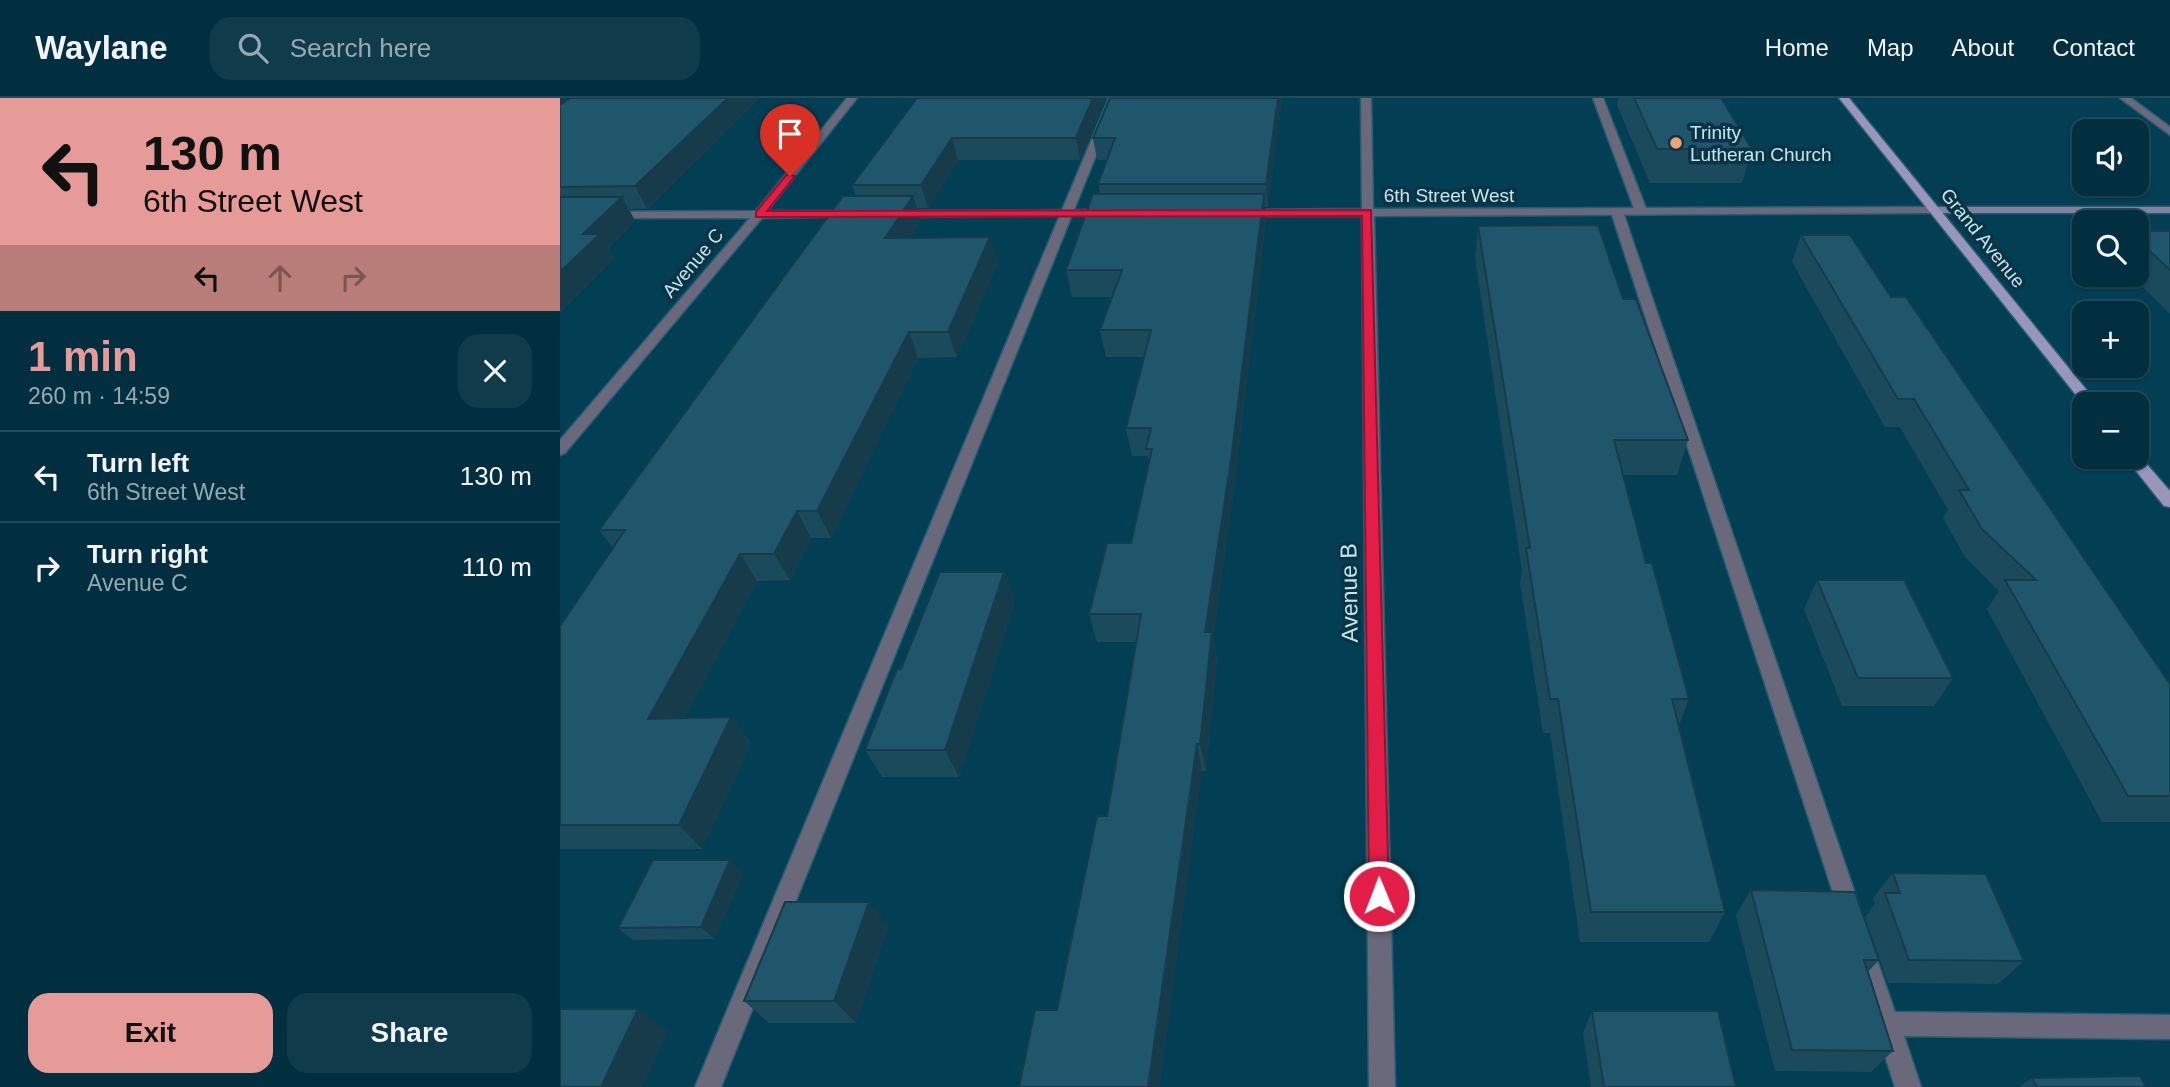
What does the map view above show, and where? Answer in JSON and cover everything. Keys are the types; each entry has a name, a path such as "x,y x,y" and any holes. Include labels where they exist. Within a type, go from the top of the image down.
{"main road":[{"name":"Grand Avenue","path":"1843,98 2081,392"},
{"path":"2143,469 2170,502"}],"street":[{"name":"Avenue C","path":"560,450 760,214 852,98"},
{"path":"708,1087 1114,98"},
{"name":"Avenue B","path":"1366,98 1382,1087"},
{"path":"1598,98 1641,211"},
{"path":"2125,98 2170,132"},
{"name":"6th Street West","path":"1230,213 2170,210"},
{"path":"1617,212 1908,1087"},
{"path":"885,214 1121,213"},
{"path":"560,215 871,214"},
{"path":"1888,1024 2170,1027"}],"building":[{"path":"570,98 728,98 635,186 560,187 560,105"},
{"path":"917,98 1093,98 1076,138 952,138 921,185 852,185"},
{"path":"1110,98 1278,98 1266,184 1098,184 1115,138 1093,138"},
{"path":"1634,98 1721,98 1752,149 1657,149"},
{"path":"1093,194 1264,194 1231,460 1205,632 1212,632 1200,744 1197,744 1148,1087 1019,1087 1035,1010 1057,1010 1097,816 1107,816 1141,614 1089,614 1107,543 1131,543 1152,449 1146,449 1151,428 1126,428 1151,330 1100,330 1122,270 1066,270"},
{"path":"843,196 913,196 885,238 990,237 948,332 909,332 817,511 797,511 774,554 740,554 648,719 731,717 679,825 560,825 560,626 625,530 599,530"},
{"path":"560,197 622,197 583,234 600,234 560,272"},
{"path":"1598,225 1623,299 1636,299 1688,440 1614,440 1646,563 1652,563 1689,699 1672,699 1725,912 1591,912 1558,699 1550,699 1526,548 1530,548 1478,226"},
{"path":"2149,231 2170,231 2170,270 2149,250"},
{"path":"1801,235 1850,235 1891,297 1906,297 2170,684 2170,796 2128,796 2005,580 2036,580 1982,529 1959,490 1969,490 1914,399 1898,399"},
{"path":"940,572 1004,572 945,750 865,750 897,669 901,669"},
{"path":"1817,580 1904,580 1953,678 1858,678"},
{"path":"653,860 730,860 701,927 618,928"},
{"path":"1893,873 1986,874 2024,961 1909,960 1885,893 1900,893"},
{"path":"1751,890 1855,892 1879,960 1864,960 1893,1051 1792,1050"},
{"path":"785,902 869,902 834,1001 744,1001"},
{"path":"560,1009 638,1009 601,1087 560,1087"},
{"path":"1592,1011 1718,1011 1736,1087 1604,1087"},
{"path":"2140,1076 2146,1087 2037,1087 2032,1078"}],"place":[{"name":"Trinity Lutheran Church","path":"1676,143"}],"route":[{"path":"790,176 760,214 1367,212 1379,896"}]}
